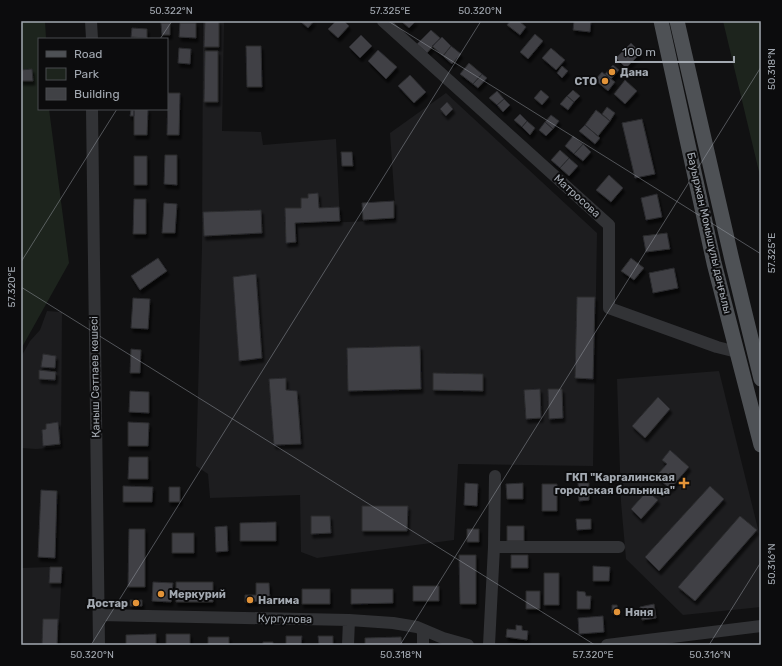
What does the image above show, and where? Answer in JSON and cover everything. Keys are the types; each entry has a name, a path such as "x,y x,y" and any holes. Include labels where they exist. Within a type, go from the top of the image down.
{"main road":[{"name":"Бауыржан Момышұлы даңғылы","path":"661,21 714,263 761,445"},
{"name":"Бауыржан Момышұлы даңғылы","path":"677,21 732,260 761,378"},
{"path":"714,263 732,260"},
{"path":"744,381 761,378"}],"street":[{"path":"91,21 92,38"},
{"name":"Матросова","path":"383,21 609,225 609,308 717,347 737,352"},
{"name":"Қаныш Сәтпаев көшесі","path":"92,110 99,645"},
{"path":"489,645 494,547 495,476"},
{"path":"494,547 619,547"},
{"name":"Кургулова","path":"99,615 349,620 404,624 467,645"},
{"path":"348,645 349,620"},
{"path":"607,645 761,626"},
{"path":"423,630 423,645"}],"shaded area":[{"path":"203,21 224,21 222,131 261,132 263,145 336,139 340,221 296,223 296,244 298,244 297,224 396,220 390,133 446,93 597,233 593,466 458,464 454,540 317,558 301,552 300,495 210,498 208,474 196,466 202,248"},
{"path":"47,311 62,312 61,447 36,449 21,448 21,357 30,341 40,330"},
{"name":"ГКП \"Каргалинская городская больница\"","path":"719,371 761,541 761,607 683,615 626,559 621,502 617,379"},
{"path":"62,567 58,645 21,645 21,568"}],"green space":[{"path":"21,21 45,21 46,38 38,38 38,110 49,110 69,263 21,349"},
{"path":"723,21 761,21 761,180"}],"building":[{"path":"205,21 219,21 219,47 204,47"},
{"path":"300,21 314,21 308,28"},
{"path":"336,21 344,21 349,26 338,38 328,29"},
{"path":"401,21 416,21 409,28"},
{"path":"510,21 519,21 526,27 520,35 507,25"},
{"path":"574,21 591,21 590,32 573,30"},
{"path":"161,23 170,23 170,35 162,35"},
{"path":"180,23 196,23 196,38 179,37"},
{"path":"132,28 147,29 147,38 131,37"},
{"path":"431,30 440,38 427,53 417,44"},
{"path":"535,34 543,41 528,59 520,52"},
{"path":"361,35 372,46 360,58 349,47"},
{"path":"442,37 451,46 443,56 432,46"},
{"path":"631,43 641,53 626,68 616,58"},
{"path":"246,46 261,46 262,87 247,87"},
{"path":"451,46 461,54 452,64 443,56"},
{"path":"179,48 191,49 190,64 178,63"},
{"path":"551,48 565,60 556,70 542,58"},
{"path":"378,50 397,67 386,79 368,61"},
{"path":"205,51 218,51 218,102 204,102"},
{"path":"469,63 482,74 473,84 460,74"},
{"name":"Дана","path":"613,65 619,70 611,79 605,74"},
{"path":"562,66 568,71 562,78 557,73"},
{"path":"32,69 33,81 21,81 21,70"},
{"name":"СТО","path":"602,72 615,82 608,91 595,80"},
{"path":"482,74 487,78 478,88 473,84"},
{"path":"410,75 426,92 414,103 398,86"},
{"path":"625,80 637,91 625,104 614,94"},
{"path":"541,90 549,97 542,105 534,98"},
{"path":"573,90 580,96 574,102 567,96"},
{"path":"497,91 504,99 497,105 489,98"},
{"path":"168,93 180,93 179,135 167,135"},
{"path":"567,96 574,102 568,110 560,104"},
{"path":"504,99 510,105 503,112 497,105"},
{"path":"447,102 453,109 446,116 440,109"},
{"path":"607,107 615,113 610,121 602,114"},
{"path":"131,110 134,110 134,116 130,116"},
{"path":"134,110 148,110 147,135 134,135"},
{"path":"596,110 610,121 598,136 585,125"},
{"path":"520,114 527,121 522,127 514,120"},
{"path":"551,115 559,121 553,129 545,122"},
{"path":"642,119 655,174 635,178 622,123"},
{"path":"527,121 535,128 530,135 522,127"},
{"path":"545,122 553,129 546,136 539,130"},
{"path":"585,125 600,138 595,144 579,131"},
{"path":"573,136 583,144 574,154 565,146"},
{"path":"583,144 591,152 583,161 574,154"},
{"path":"560,150 569,158 560,168 551,160"},
{"path":"341,152 352,152 353,166 342,166"},
{"path":"165,155 177,155 177,185 164,184"},
{"path":"134,156 147,156 147,185 134,185"},
{"path":"569,158 578,166 569,176 560,168"},
{"path":"609,175 623,188 611,202 596,190"},
{"path":"318,193 319,208 339,207 340,221 295,223 296,242 286,243 285,208 301,208 301,198 308,198 308,194"},
{"path":"657,194 662,217 646,220 641,198"},
{"path":"134,199 146,199 146,234 133,234"},
{"path":"394,201 394,218 363,220 362,203"},
{"path":"164,203 177,204 175,233 162,233"},
{"path":"261,210 262,233 204,236 203,212"},
{"path":"667,233 670,249 646,252 643,236"},
{"path":"158,258 167,271 140,290 131,276"},
{"path":"631,258 644,268 634,280 621,271"},
{"path":"674,268 678,288 653,293 649,273"},
{"path":"256,274 262,358 239,361 233,277"},
{"path":"577,297 595,297 593,379 575,378"},
{"path":"133,298 150,299 148,329 131,328"},
{"path":"420,346 421,389 348,391 347,348"},
{"path":"131,349 141,350 140,373 130,373"},
{"path":"43,354 56,356 55,368 41,367"},
{"path":"39,370 56,372 55,380 39,379"},
{"path":"433,373 483,374 483,391 433,390"},
{"path":"286,378 286,390 297,391 301,444 274,445 269,379"},
{"path":"540,389 541,418 526,419 524,390"},
{"path":"548,389 562,389 563,418 549,419"},
{"path":"130,391 149,392 149,413 129,412"},
{"path":"658,397 670,409 645,438 632,426"},
{"path":"58,422 60,444 43,446 42,430 46,429 46,424"},
{"path":"128,422 149,423 148,446 128,446"},
{"path":"670,450 689,467 670,489 656,476 667,464 662,460"},
{"path":"129,457 148,457 148,479 128,479"},
{"path":"465,483 478,484 477,506 464,505"},
{"path":"523,483 523,499 507,499 506,484"},
{"path":"578,483 589,483 589,500 579,501"},
{"path":"542,484 557,484 557,511 542,511"},
{"path":"123,486 153,487 152,502 123,502"},
{"path":"710,486 724,499 659,571 645,557"},
{"path":"169,487 180,487 180,502 169,502"},
{"path":"41,490 57,491 55,558 38,557"},
{"path":"647,491 658,500 641,519 631,509"},
{"path":"362,506 408,506 407,531 362,531"},
{"path":"311,516 330,516 331,533 311,534"},
{"path":"740,516 757,530 695,601 678,587"},
{"path":"576,519 591,519 591,529 577,530"},
{"path":"276,522 276,541 240,541 240,523"},
{"path":"227,526 228,551 216,552 215,527"},
{"path":"507,526 524,526 524,541 507,541"},
{"path":"129,529 145,529 145,587 128,587"},
{"path":"467,529 479,529 479,542 467,542"},
{"path":"172,533 194,533 194,553 172,553"},
{"path":"459,555 476,555 476,604 460,604"},
{"path":"511,555 528,555 528,568 511,568"},
{"path":"593,566 610,567 609,581 593,581"},
{"path":"50,567 62,567 61,583 49,583"},
{"path":"544,573 559,573 559,605 544,605"},
{"path":"153,582 173,583 171,602 152,601"},
{"path":"176,582 213,582 213,602 176,602"},
{"path":"256,583 269,583 270,601 245,602 245,595 256,595"},
{"path":"413,586 439,586 439,601 413,601"},
{"path":"302,589 330,589 330,604 302,604"},
{"path":"351,589 393,589 393,603 351,604"},
{"path":"526,591 540,591 540,609 526,609"},
{"path":"577,591 585,592 586,596 591,596 590,609 577,609"},
{"path":"130,600 142,600 142,606 130,606"},
{"path":"654,604 656,618 642,620 640,607"},
{"path":"612,605 617,605 618,613 612,613"},
{"path":"603,616 604,632 579,634 578,618"},
{"path":"43,619 58,619 57,645 42,645"},
{"path":"516,625 522,626 522,630 528,631 527,640 506,637 507,629 516,630"},
{"path":"156,634 156,645 126,645 126,635"},
{"path":"166,634 190,634 190,645 166,645"},
{"path":"286,636 302,636 301,645 286,645"},
{"path":"318,636 333,636 333,645 319,645"},
{"path":"208,637 229,637 229,645 208,645"},
{"path":"401,637 402,645 365,645 365,638"},
{"path":"263,642 273,642 273,645 263,645"}],"place":[{"name":"Дана","path":"612,72"},
{"name":"СТО","path":"605,81"},
{"name":"ГКП \"Каргалинская городская больница\"","path":"684,483"},
{"name":"Меркурий","path":"161,594"},
{"name":"Нагима","path":"250,600"},
{"name":"Достар","path":"136,603"},
{"name":"Няня","path":"617,612"}]}
